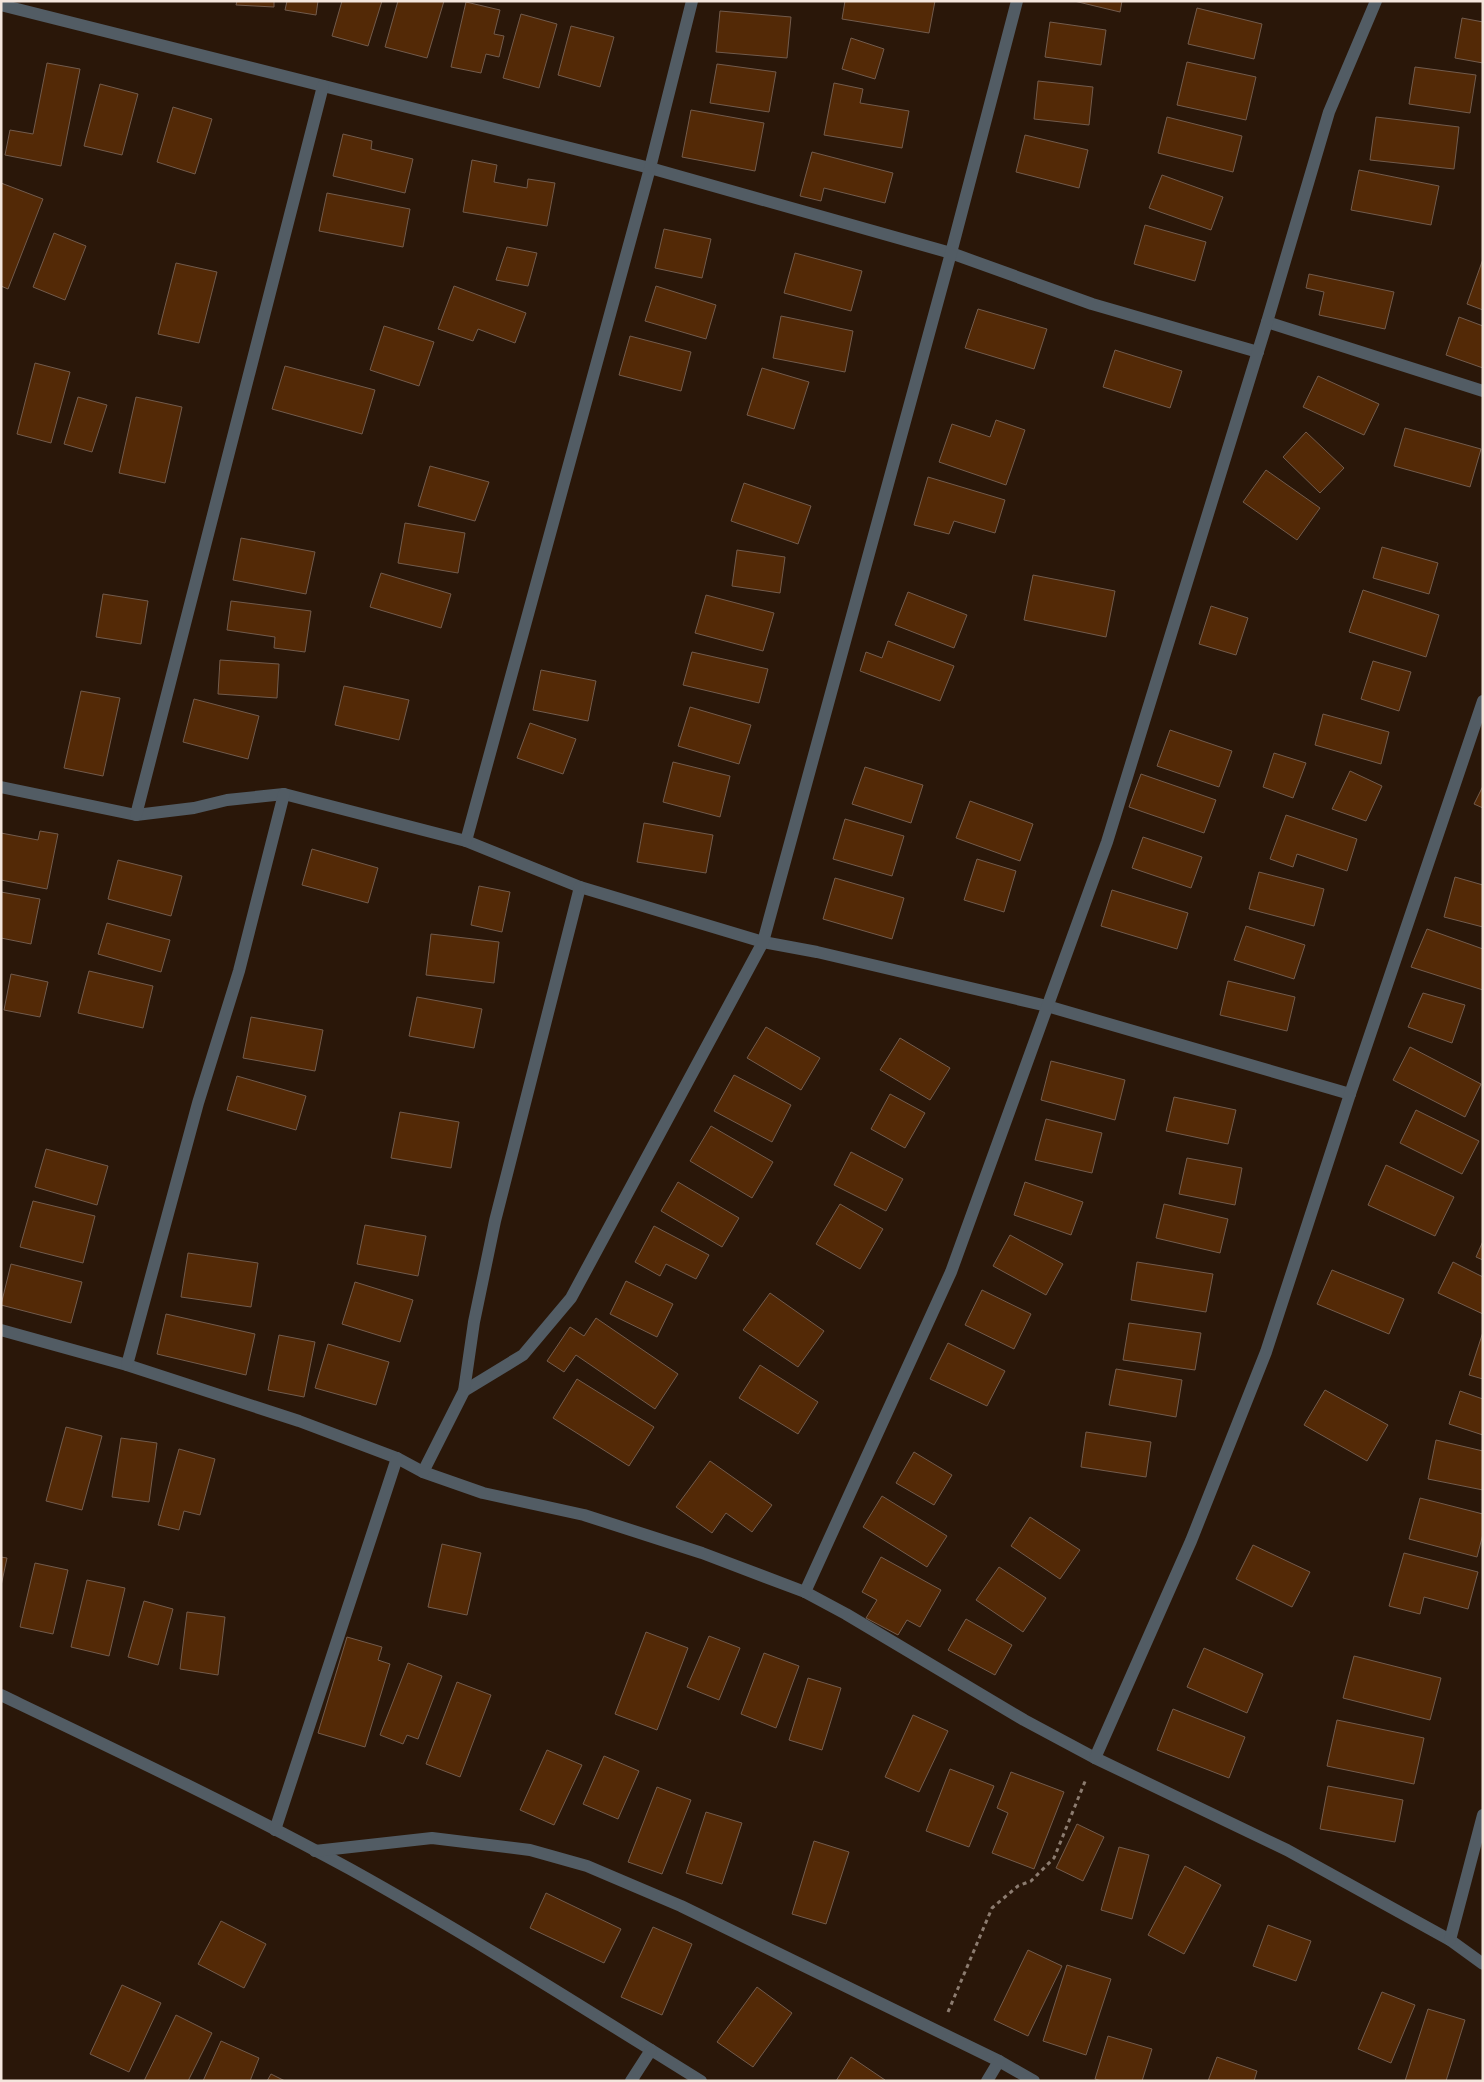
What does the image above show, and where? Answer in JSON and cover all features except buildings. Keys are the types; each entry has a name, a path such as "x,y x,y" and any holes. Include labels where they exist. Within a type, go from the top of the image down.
{"street":[{"path":"466,841 650,168 692,1"},
{"path":"464,1391 523,1355 572,1298 764,942 951,253 1017,1"},
{"path":"804,1592 951,1272 1107,842 1258,352 1328,112 1376,1"},
{"path":"1,5 650,168 951,253 1092,304 1258,352"},
{"path":"136,815 323,86"},
{"path":"1267,322 1483,391"},
{"path":"1095,1758 1191,1541 1266,1352 1350,1094 1483,701"},
{"path":"1,787 136,815 194,808 227,800 284,794 466,841 580,887 764,942 817,952 1047,1006 1350,1094"},
{"path":"127,1366 198,1103 239,972 284,794"},
{"path":"423,1472 464,1391 474,1322 495,1221 580,887"},
{"path":"1,1330 127,1366 299,1421 397,1458 423,1472 483,1493 584,1515 702,1553 804,1592 846,1614 1024,1720 1095,1758 1287,1850 1450,1940 1483,1964"},
{"path":"275,1830 397,1458"},
{"path":"1,1695 157,1770 315,1851 448,1926 701,2081"},
{"path":"1450,1940 1483,1816"},
{"path":"315,1851 432,1838 530,1850 587,1866 681,1906 999,2061 1034,2081"},
{"path":"630,2081 651,2050"},
{"path":"987,2081 999,2061"}],"path":[{"path":"940,2033 957,1988 992,1908 1018,1886 1031,1881 1054,1858 1095,1758"}]}
